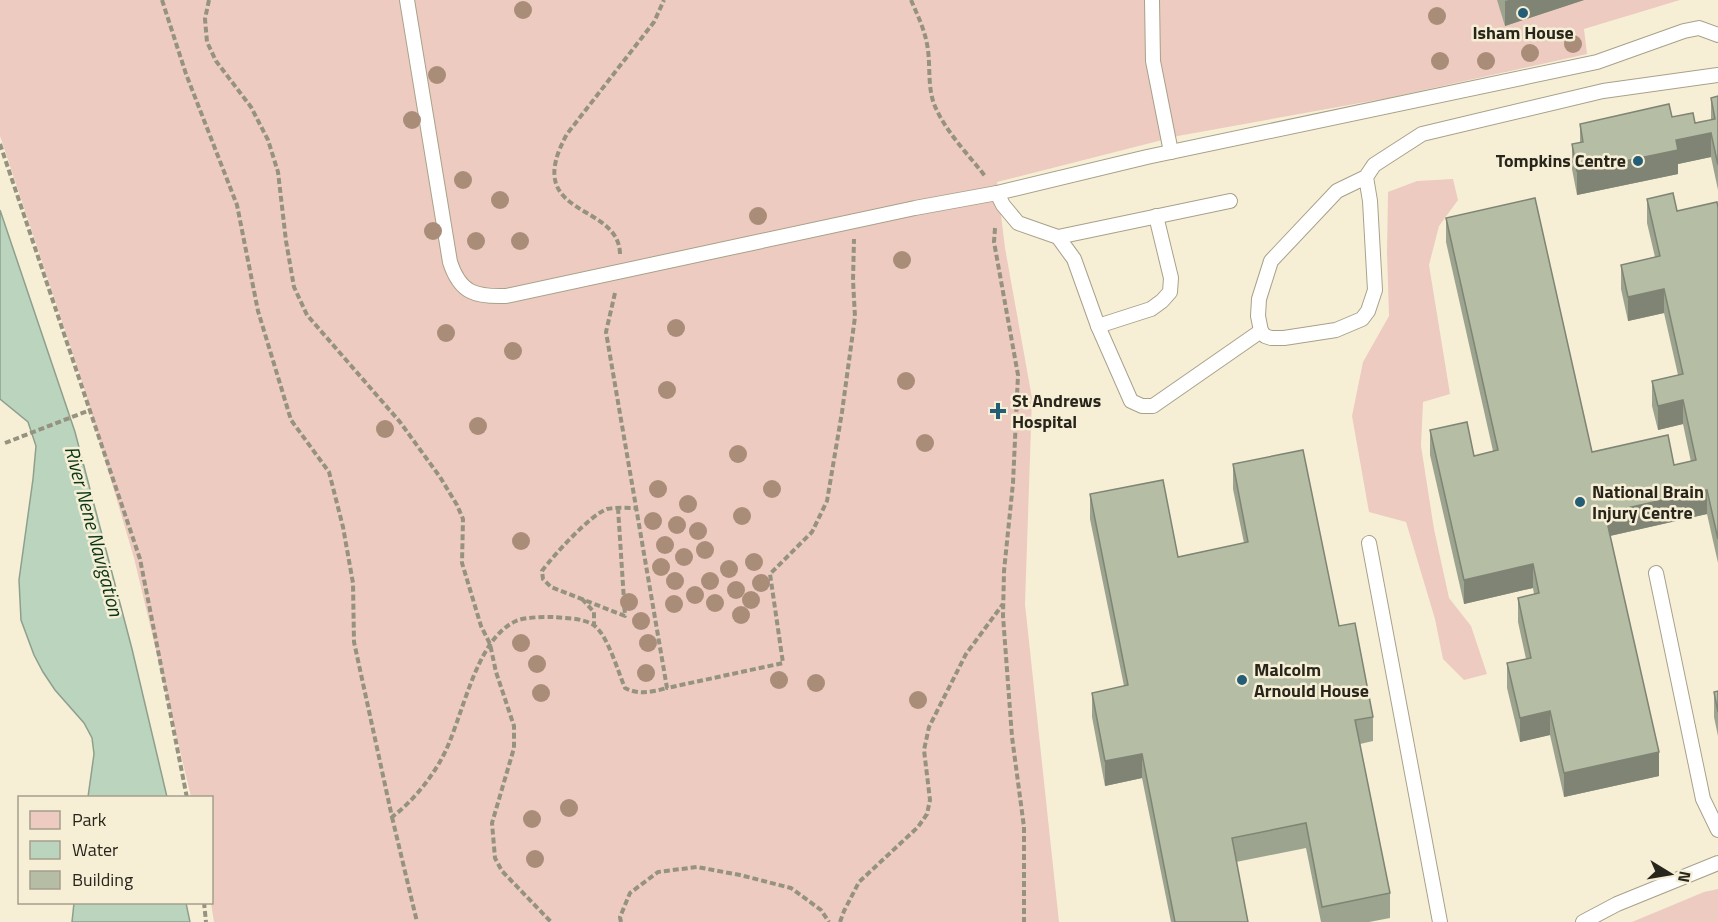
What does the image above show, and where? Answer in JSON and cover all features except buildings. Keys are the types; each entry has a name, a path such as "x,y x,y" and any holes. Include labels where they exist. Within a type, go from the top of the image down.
{"lane":[{"path":"407,0 445,230 456,279 470,291 489,297 506,296 855,220 997,193 1171,152 1597,62 1684,31 1699,28 1718,36"},
{"path":"1152,0 1153,62 1171,152"},
{"path":"1366,177 1370,201 1375,290 1368,311 1362,319 1336,330 1277,338 1265,336 1261,331 1258,316 1259,299 1271,261 1337,191 1366,177 1374,165 1422,134 1603,91 1718,75"},
{"path":"997,193 1003,205 1018,223 1058,237 1230,201"},
{"path":"1098,326 1150,309 1162,301 1170,291 1171,278 1156,216"},
{"path":"1058,237 1074,259 1098,326 1131,400 1142,406 1153,406 1261,331"},
{"path":"1369,543 1440,922"},
{"path":"1656,573 1703,799 1718,830"},
{"path":"1583,922 1617,904 1718,863"}],"path":[{"path":"162,0 186,74 237,205 258,311 291,420 329,472 343,527 353,583 354,642 417,922"},
{"path":"209,0 205,19 207,42 216,61 251,107 268,140 278,172 294,287 307,315 400,422 458,505 463,519 462,563 481,626 490,644 496,672 514,726 514,748 492,823 495,858 502,871 551,922"},
{"path":"664,0 654,22 567,135 557,152 554,166 555,179 566,201 604,225 615,235 620,248 620,271 606,332 667,688"},
{"path":"911,0 928,45 928,83 934,104 946,128 997,193 994,242 1018,375 1014,483 1004,571 1003,604 1012,737 1024,827 1024,922"},
{"path":"0,144 140,559 187,796"},
{"path":"392,817 403,809 423,786 442,758 460,717 472,677 490,644 506,627 518,620 549,617 578,619 594,624 604,636 625,688 634,693 647,693 783,663 770,574 812,532 827,501 855,317 853,280 855,220"},
{"path":"4,443 90,410"},
{"path":"618,508 626,616 551,587 543,579 542,571 553,557 597,515 607,509 618,508 636,508"},
{"path":"581,598 594,612 594,624"},
{"path":"840,922 859,882 918,827 927,814 930,800 924,750 929,727 966,654 1003,604"},
{"path":"621,922 620,917 630,893 658,872 696,867 791,888 821,910 829,922"},
{"path":"204,904 206,922"}],"green space":[{"path":"0,0 1680,0 1584,29 1587,54 1388,98 1178,136 997,182 1005,248 1032,398 1025,604 1059,922 214,922 211,904 213,904 213,796 191,796 134,558 80,375 0,136"},
{"path":"1453,179 1458,200 1439,226 1429,265 1450,394 1423,402 1421,446 1434,529 1449,598 1471,626 1487,674 1464,680 1443,659 1435,619 1406,522 1369,512 1352,416 1363,362 1389,316 1388,192 1417,181"},
{"path":"1718,889 1718,922 1632,922 1704,892"}],"water":[{"name":"River Nene Navigation","path":"0,210 75,432 132,649 167,796 88,796 94,754 92,738 84,723 55,690 43,672 21,620 19,580 36,446 28,422 0,399"},
{"path":"74,904 186,904 190,922 72,922"}],"place":[{"name":"Isham House","path":"1523,13"},
{"name":"Tompkins Centre","path":"1638,161"},
{"name":"St Andrews Hospital","path":"998,411"},
{"name":"National Brain Injury Centre","path":"1580,502"},
{"name":"Malcolm Arnould House","path":"1242,680"}]}
